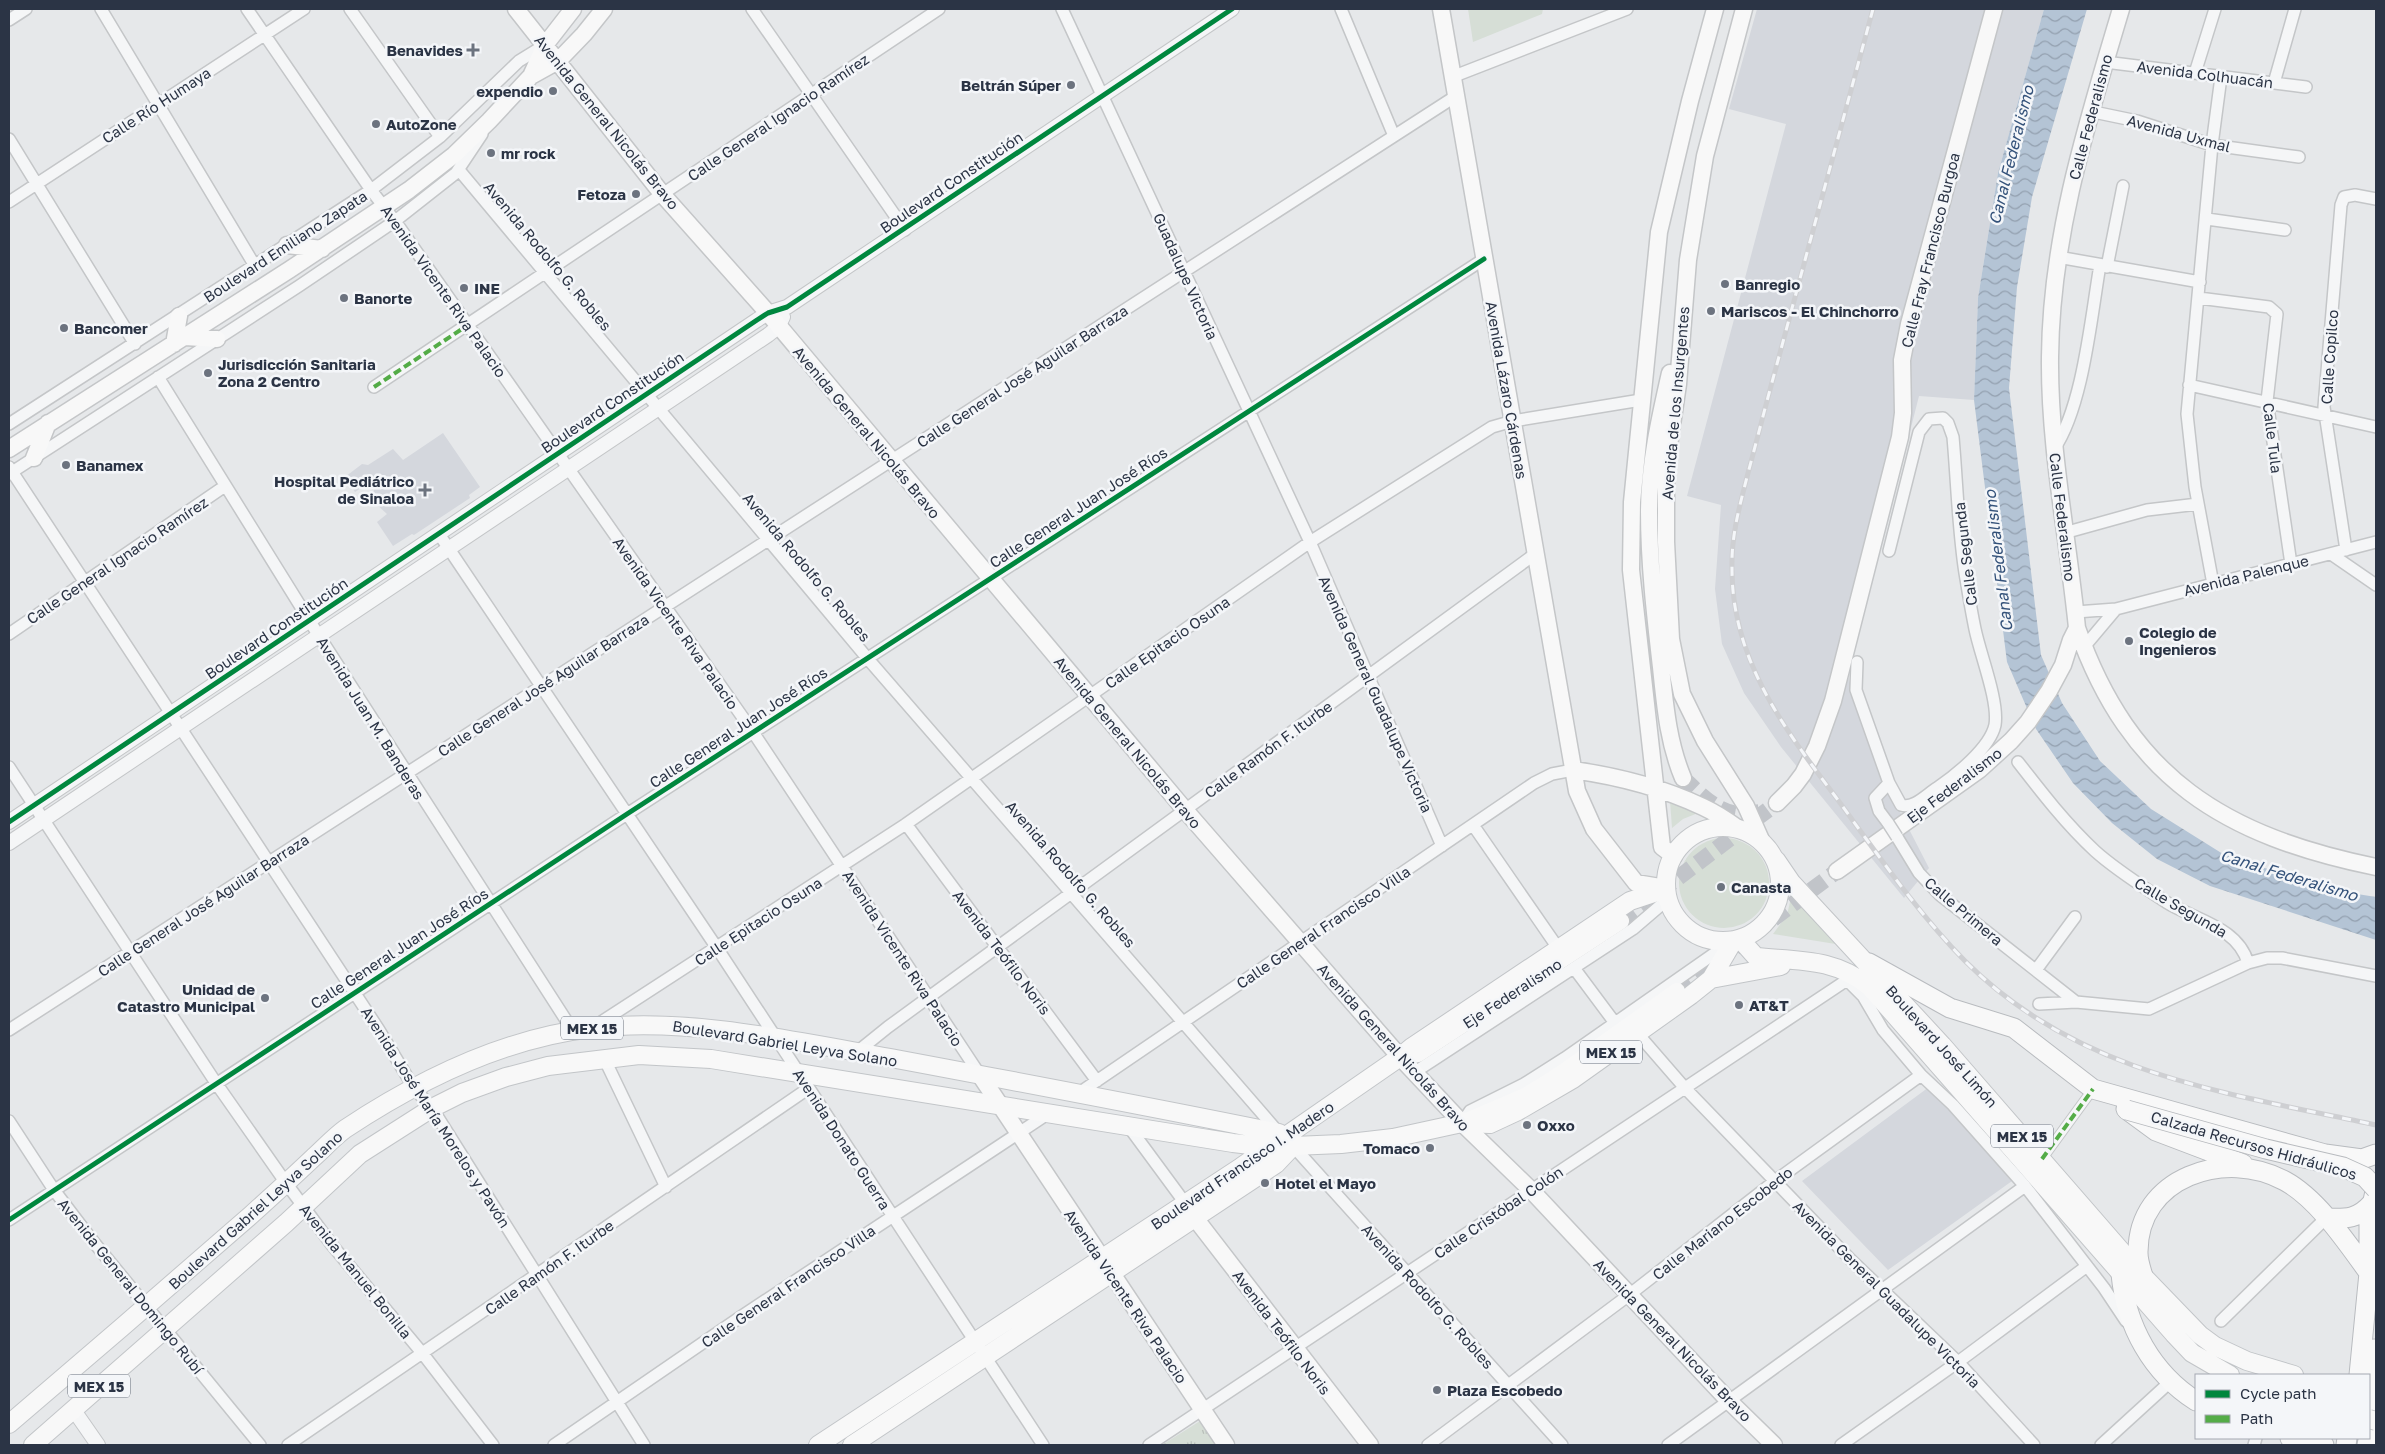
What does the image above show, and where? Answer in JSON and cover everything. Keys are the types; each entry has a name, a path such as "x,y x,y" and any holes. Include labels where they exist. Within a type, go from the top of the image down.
{"highway":[{"name":"Calzada Recursos Hidráulicos","path":"1869,963 1950,1008 2014,1028 2093,1090 2122,1108 2266,1149 2343,1167 2365,1177 2375,1193"},
{"name":"Calzada Recursos Hidráulicos","path":"2093,1090 2231,1129 2349,1158 2368,1158 2376,1154"},
{"path":"2122,1108 2152,1129 2287,1182 2326,1218 2369,1273"},
{"path":"2189,1175 2194,1158 2190,1145"},
{"path":"2142,1276 2138,1254 2140,1240 2150,1209 2162,1195 2189,1175 2205,1169 2251,1167"},
{"path":"2326,1218 2351,1219 2364,1212 2375,1193"},
{"path":"2359,1374 2369,1273 2368,1232 2375,1193"},
{"path":"2121,1274 2123,1296 2136,1330 2151,1357 2168,1380 2195,1400"},
{"path":"2372,1445 2373,1371 2376,1328"},
{"path":"2370,1427 2374,1402"},
{"path":"2295,1439 2324,1445"}],"main road":[{"name":"Avenida General Nicolás Bravo","path":"516,9 663,194 768,313 1185,810 1400,1057 1462,1124 1531,1190 1728,1400 1774,1445"},
{"name":"Boulevard Emiliano Zapata","path":"531,76 545,45 573,9"},
{"name":"Boulevard Emiliano Zapata","path":"9,449 385,208 436,170 489,121 531,76 558,61 584,34 604,9"},
{"name":"Avenida Lázaro Cárdenas","path":"1441,9 1514,421 1534,554 1577,791 1588,818 1636,882 1667,892"},
{"path":"1674,856 1662,847 1655,790 1632,570 1632,502 1659,232 1690,101 1715,9"},
{"name":"Avenida de los Insurgentes","path":"1744,9 1705,156 1688,260 1665,488 1671,639 1680,686 1690,712 1705,741 1746,806 1762,842"},
{"name":"Calle Fray Francisco Burgoa","path":"1777,803 1799,780 1817,746 1833,701 1900,437 1903,413 1902,360 1907,333 1994,9"},
{"name":"Calle Federalismo","path":"2121,9 2089,111 2066,205 2058,257 2050,358 2054,449 2077,632 2116,710 2149,755 2177,784 2199,801 2227,818 2294,847 2327,857 2376,867"},
{"path":"287,245 322,249"},
{"path":"1683,778 1674,756 1668,728 1652,574 1649,510 1662,408 1684,311"},
{"path":"179,316 180,341 217,339"},
{"path":"34,458 48,423"},
{"name":"Eje Federalismo","path":"1836,871 1979,770 2011,741 2049,691 2063,665 2077,632"},
{"path":"1572,770 1604,774 1703,807 1762,842 1776,860 1780,875 1780,892 1776,908 1767,921 1754,932 1737,939 1713,940 1698,936 1684,926 1674,914 1667,892 1667,872 1674,856 1686,841 1702,831 1720,827 1739,829"},
{"name":"Boulevard José Limón","path":"1776,860 1791,882 1869,963 2042,1158 2142,1276 2200,1334 2215,1346 2247,1361 2291,1374"},
{"name":"Boulevard Francisco I. Madero","path":"852,1445 1276,1164 1286,1139 1412,1047 1630,901 1667,892"},
{"name":"Eje Federalismo","path":"1400,1057 1418,1054 1621,921"},
{"name":"Boulevard José Limón","path":"1737,939 1756,957 1831,965 1846,970 1870,987 2192,1353 2228,1374"},
{"name":"Boulevard Gabriel Leyva Solano","path":"9,1424 286,1183 341,1131 445,1072 499,1050 573,1031 593,1028 673,1025 857,1052 1079,1093 1286,1139 1341,1144 1393,1138 1462,1124 1490,1124 1518,1111 1573,1078 1638,1034 1710,979 1737,939"},
{"path":"1710,979 1809,962"},
{"path":"1462,1124 1507,1105 1562,1073 1677,991"},
{"path":"1863,996 1891,1022 1939,1077 1971,1101"},
{"name":"Boulevard Gabriel Leyva Solano","path":"33,1445 304,1206 360,1154 432,1108 462,1093 506,1077 548,1066 639,1055 711,1059 804,1082 1049,1113 1268,1147 1286,1139"},
{"name":"Avenida Vicente Riva Palacio","path":"980,1075 1226,1445"},
{"name":"Boulevard Francisco I. Madero","path":"818,1445 1268,1147"},
{"name":"Avenida Teófilo Noris","path":"1195,1218 1370,1445"}],"street":[{"path":"9,20 26,9"},
{"path":"101,9 255,266"},
{"name":"Avenida Vicente Riva Palacio","path":"247,9 371,190 396,220 753,732 980,1075"},
{"name":"Calle Río Humaya","path":"9,202 304,9"},
{"path":"350,9 440,137"},
{"path":"752,9 905,230"},
{"name":"Calle General Ignacio Ramírez","path":"374,387 939,9"},
{"name":"Guadalupe Victoria","path":"1062,9 1310,542"},
{"name":"Boulevard Constitución","path":"9,822 768,313 787,308 1232,9"},
{"path":"1341,9 1394,136"},
{"path":"1452,78 1627,9"},
{"path":"2195,73 2215,9"},
{"path":"2274,83 2295,9"},
{"name":"Boulevard Emiliano Zapata","path":"9,424 179,316 371,190 440,137 520,61 545,45"},
{"name":"Avenida Colhuacán","path":"2105,62 2306,87"},
{"path":"2213,584 2198,504 2187,414 2207,219 2212,145 2221,77"},
{"name":"Calle General José Aguilar Barraza","path":"9,1030 1456,96"},
{"name":"Avenida Uxmal","path":"2089,111 2137,121 2212,145 2299,157"},
{"name":"Boulevard Emiliano Zapata","path":"10,471 34,458 396,220 459,170 489,121"},
{"path":"9,139 135,344"},
{"name":"Avenida Rodolfo G. Robles","path":"459,170 868,659 1182,1023 1562,1445"},
{"path":"2054,449 2063,436 2075,398 2123,186"},
{"name":"Calle Copilco","path":"2346,550 2324,399 2341,205 2347,195 2355,194 2376,199"},
{"path":"2207,219 2285,230"},
{"path":"2058,257 2200,282"},
{"name":"Calle General Juan José Ríos","path":"9,1220 627,814 1484,259"},
{"name":"Calle Tula","path":"2199,298 2269,307 2276,312 2278,318 2267,401 2291,564"},
{"path":"778,327 787,308"},
{"name":"Boulevard Constitución","path":"9,843 660,408 778,327"},
{"name":"Avenida Juan M. Banderas","path":"158,377 406,774 573,1031"},
{"path":"2189,385 2376,427"},
{"name":"Calle Epitacio Osuna","path":"593,1028 843,866 973,779 1310,542 1492,427 1514,421 1641,400"},
{"name":"Calle Segunda","path":"1888,551 1919,432 1929,419 1943,418 1948,423 1953,437 1964,572 1995,713 1992,733 1985,745 1952,777 1915,804 1906,807 1901,805 1889,783"},
{"name":"Avenida José María Morelos y Pavón","path":"10,471 269,862 414,1088 432,1108 644,1445"},
{"name":"Calle General Ignacio Ramírez","path":"9,634 225,486"},
{"path":"2064,533 2147,510 2198,504"},
{"name":"Avenida Donato Guerra","path":"439,534 717,948 1043,1445"},
{"name":"Avenida General Guadalupe Victoria","path":"1310,542 1442,846"},
{"name":"Avenida Palenque","path":"2077,632 2116,608 2376,542"},
{"name":"Calle Ramón F. Iturbe","path":"857,1052 929,997 1534,554"},
{"path":"2331,554 2376,585"},
{"path":"2077,632 2116,608"},
{"path":"1857,662 1856,690 1889,783"},
{"name":"Calle Segunda","path":"2018,762 2052,805 2095,851 2133,880 2168,903 2230,935 2245,951 2248,963"},
{"name":"Avenida Manuel Bonilla","path":"9,767 216,1083 286,1183 332,1245 423,1354 493,1445"},
{"name":"Calle General Francisco Villa","path":"1079,1093 1534,783 1552,774 1572,770"},
{"name":"Calle Primera","path":"1889,783 1875,798 1878,811 1888,823 1919,873 1940,894 2076,1002"},
{"name":"Avenida Teófilo Noris","path":"906,824 999,946 1097,1081"},
{"path":"1473,825 1558,948"},
{"path":"1415,1072 1633,929 1667,892"},
{"path":"2036,970 2075,917"},
{"path":"1462,1124 1470,1111 1524,1084 1737,939"},
{"path":"2039,1004 2076,1002 2149,1009 2248,963 2267,958 2282,958 2376,976"},
{"path":"1574,968 1616,1023"},
{"name":"Boulevard José Limón","path":"1847,980 1863,996 1883,1030 1921,1075 1953,1105 2025,1186 2122,1315 2146,1362 2152,1369 2168,1380"},
{"name":"Calle Cristóbal Colón","path":"1149,1445 1847,980"},
{"name":"Avenida General Guadalupe Victoria","path":"1638,1034 1684,1087 1881,1289 1958,1362 2034,1445"},
{"path":"604,1058 666,1187"},
{"name":"Calle Mariano Escobedo","path":"1428,1445 1629,1295 1776,1181 1921,1075"},
{"name":"Calle Ramón F. Iturbe","path":"288,1445 666,1187 804,1082"},
{"path":"2042,1158 2093,1090"},
{"name":"Calle General Francisco Villa","path":"554,1445 1049,1113"},
{"name":"Avenida General Domingo Rubí","path":"9,1121 54,1190 260,1445"},
{"path":"1129,1126 1185,1203"},
{"path":"1668,1445 2025,1186"},
{"path":"2221,1322 2326,1218"},
{"path":"1841,1445 1958,1362 2087,1266"},
{"path":"2101,1445 2168,1380"},
{"path":"73,1409 98,1445"}],"shaded area":[{"path":"1757,9 2044,9 1998,173 1978,298 1974,400 1919,396 1848,677 1878,769 1929,868 1904,898 1781,747 1744,693 1722,644 1715,589 1721,505 1687,496 1786,124 1729,109"},
{"name":"Hospital Pediátrico de Sinaloa","path":"443,433 480,487 469,495 470,498 414,535 412,534 393,546 377,522 387,514 376,504 372,493 381,480 378,477 355,492 345,477 362,464 368,465 393,449 403,460"},
{"path":"1929,1087 2012,1181 1888,1270 1802,1181"}],"green space":[{"path":"1468,9 1543,9 1542,14 1473,42"},
{"path":"1670,801 1703,811 1683,819 1672,828"},
{"path":"1724,838 1741,841 1756,851 1766,866 1769,883 1766,900 1756,915 1741,925 1724,928 1707,925 1692,915 1682,900 1679,883 1682,866 1692,851 1707,841"},
{"path":"1793,889 1848,946 1773,934 1787,915"},
{"path":"1200,1421 1217,1445 1162,1445"}],"water":[{"name":"Canal Federalismo","path":"2044,9 2087,9 2032,197 2017,287 2009,388 2041,655 2062,703 2100,761 2151,809 2223,854 2289,876 2351,893 2376,897 2376,940 2210,886 2157,859 2112,823 2073,783 2036,729 2007,662 1974,400 1978,298 1998,173"}],"tunnel":[{"path":"1683,778 1707,800 1721,809 1740,814 1761,812"},
{"path":"1621,921 1777,803"},
{"path":"1677,991 1837,871"}],"railway":[{"path":"1873,9 1737,520 1732,556 1734,602 1741,633 1751,662 1764,690 1797,744 1897,881 1965,961 2009,999 2056,1030 2106,1055 2157,1074 2265,1102 2376,1125"}],"marked path":[{"path":"374,387 468,325"},
{"path":"2042,1159 2093,1089"}],"cycle path":[{"path":"9,822 757,320 768,313 787,307 1232,9"},
{"path":"9,1220 627,814 1484,259"}],"place":[{"name":"Benavides","path":"473,50"},
{"name":"Beltrán Súper","path":"1071,85"},
{"name":"expendio","path":"553,91"},
{"name":"AutoZone","path":"376,124"},
{"name":"mr rock","path":"491,153"},
{"name":"Fetoza","path":"636,194"},
{"name":"Banregio","path":"1725,284"},
{"name":"INE","path":"464,288"},
{"name":"Banorte","path":"344,298"},
{"name":"Mariscos - El Chinchorro","path":"1711,311"},
{"name":"Bancomer","path":"64,328"},
{"name":"Jurisdicción Sanitaria Zona 2 Centro","path":"208,373"},
{"name":"Banamex","path":"66,465"},
{"name":"Hospital Pediátrico de Sinaloa","path":"425,490"},
{"name":"Colegio de Ingenieros","path":"2129,641"},
{"name":"Canasta","path":"1721,887"},
{"name":"Unidad de Catastro Municipal","path":"265,998"},
{"name":"AT&T","path":"1739,1005"},
{"name":"Oxxo","path":"1527,1125"},
{"name":"Tomaco","path":"1430,1148"},
{"name":"Hotel el Mayo","path":"1265,1183"},
{"name":"Plaza Escobedo","path":"1437,1390"}]}
